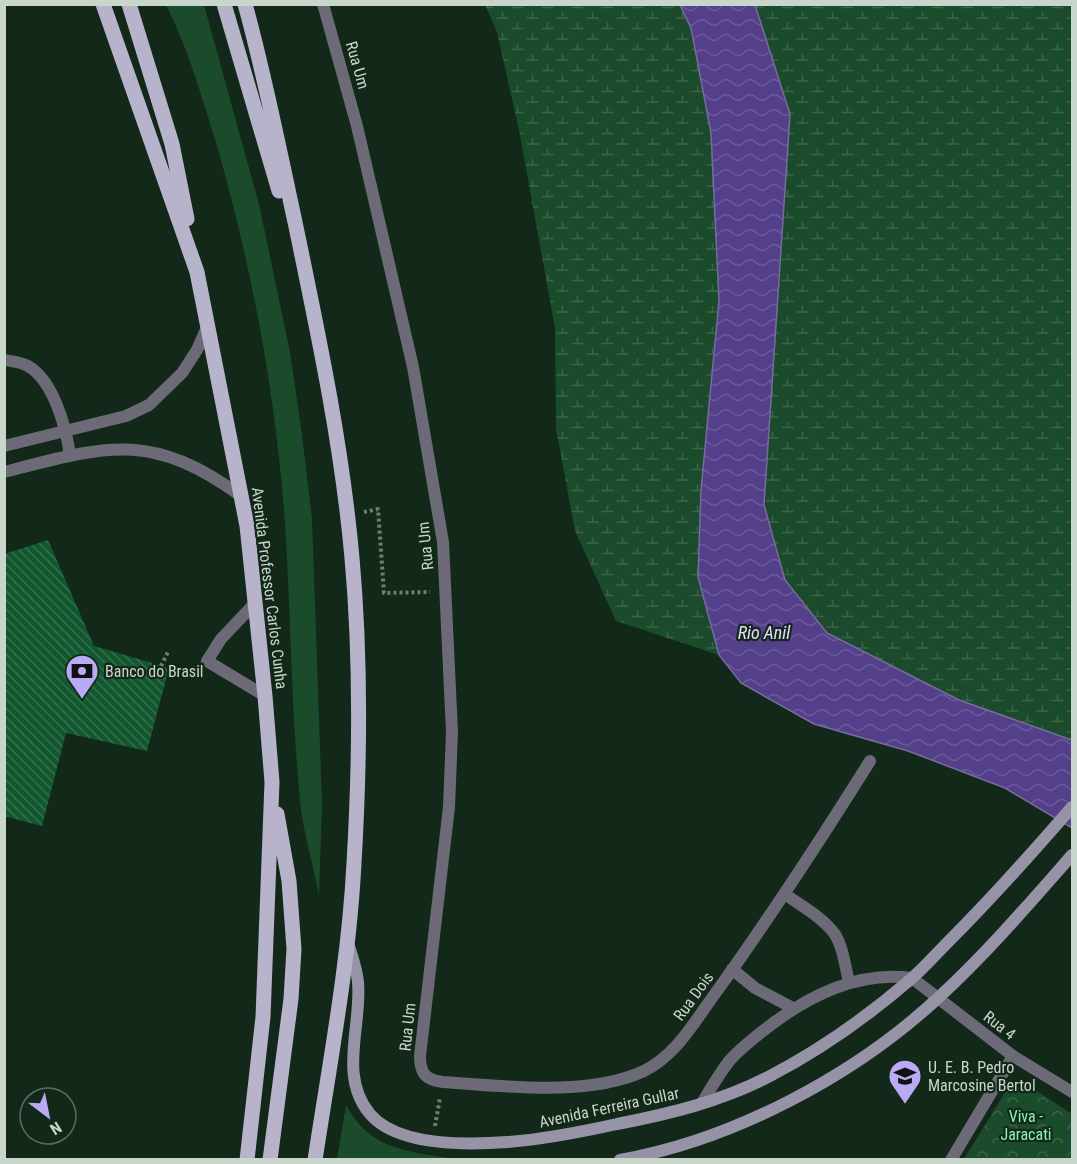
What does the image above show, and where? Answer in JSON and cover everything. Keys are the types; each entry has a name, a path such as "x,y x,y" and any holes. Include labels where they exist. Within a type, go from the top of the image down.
{"main road":[{"name":"Avenida Professor Carlos Cunha","path":"103,4 197,272 247,526 272,782 263,1017 247,1160"},
{"path":"129,4 172,144 197,272"},
{"path":"224,4 309,288"},
{"path":"245,4 261,61 309,288 338,445 352,557 356,633 358,765 354,865 348,942 315,1160"},
{"path":"270,1160 291,999 294,949 289,881 272,782"},
{"name":"Avenida Ferreira Gullar","path":"348,942 358,984 352,1077 356,1092 371,1116 385,1126 413,1138 437,1142 493,1143 568,1134 662,1115 702,1103 769,1077 803,1057 855,1023 912,978 998,892 1072,807"},
{"path":"620,1160 682,1144 731,1126 779,1105 859,1059 938,998 1023,911 1072,855"}],"street":[{"name":"Rua Um","path":"323,4 357,126 413,367 443,542 452,732 449,807 420,1056 424,1076 442,1085"},
{"path":"4,446 126,416 149,405 182,373 197,350 208,325"},
{"path":"4,360 26,365 36,372 52,394 66,430 70,455"},
{"path":"4,472 70,455 105,449 134,448 165,454 204,471 241,496"},
{"path":"255,603 221,639 207,661 265,696"},
{"name":"Rua Dois","path":"442,1085 531,1088 606,1082 643,1071 673,1050 786,894 870,761"},
{"path":"786,894 835,934 841,947 849,982"},
{"path":"732,969 756,988 793,1008"},
{"path":"702,1103 732,1058 757,1035 793,1008 849,982 893,976 912,978"},
{"name":"Rua 4","path":"912,978 1013,1056 1072,1092"},
{"path":"951,1160 1013,1056"}],"path":[{"path":"346,515 378,509 384,593 446,591"},
{"path":"161,666 169,650"},
{"path":"434,1134 442,1085"}],"green space":[{"path":"166,5 204,5 259,204 290,352 312,519 322,804 319,895 301,813 281,475 261,333 252,285 217,146 188,57"},
{"path":"485,5 680,5 691,28 711,133 719,301 701,490 698,577 719,655 616,621 575,531 556,429 555,328 519,130 497,32"},
{"path":"755,5 1072,5 1072,740 959,700 827,633 785,580 764,505 789,114"},
{"name":"Viva - Jaracati","path":"1022,1085 1034,1089 1072,1114 1072,1159 964,1159 1004,1094"},
{"path":"346,1105 367,1132 379,1140 406,1151 455,1159 337,1159"}],"water":[{"name":"Rio Anil","path":"680,5 755,5 790,114 764,505 785,580 827,633 959,700 1072,740 1072,828 1005,788 908,751 814,724 741,683 719,655 698,577 701,490 719,301 711,133 691,28"}],"building":[{"name":"Banco do Brasil","path":"48,540 94,646 169,668 147,751 66,733 42,826 4,816 4,554"}],"place":[{"name":"Banco do Brasil","path":"82,700"},
{"name":"U. E. B. Pedro Marcosine Bertol","path":"905,1105"}]}
